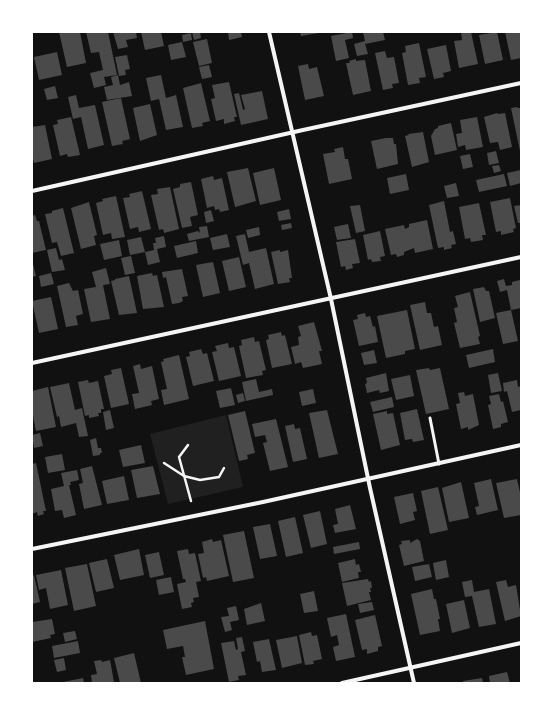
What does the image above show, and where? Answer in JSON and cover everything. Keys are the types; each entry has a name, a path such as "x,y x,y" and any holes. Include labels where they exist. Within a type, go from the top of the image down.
{"street":[{"path":"269,32 331,299 368,479 414,683"},
{"path":"32,191 292,132 521,83"},
{"path":"32,363 521,257"},
{"path":"32,549 439,464 521,445"},
{"path":"342,683 521,643"}],"lane":[{"path":"430,418 439,464"}],"path":[{"path":"188,445 179,457 191,501"},
{"path":"164,463 184,476 200,480 219,477 224,468"}],"shaded area":[{"path":"226,415 243,487 168,504 150,434"}],"building":[{"path":"59,32 80,32 86,63 67,67"},
{"path":"86,32 108,32 117,75 104,77 106,85 94,88 90,73 103,70 99,52 91,53"},
{"path":"113,32 136,32 137,38 126,40 128,47 118,49"},
{"path":"141,32 161,32 164,46 145,50"},
{"path":"192,32 200,32 201,38 194,40"},
{"path":"228,32 241,32 242,37 229,40"},
{"path":"300,32 318,32 319,33 301,36"},
{"path":"352,32 353,38 345,40 349,58 336,61 331,36"},
{"path":"363,32 383,32 385,40 365,44 368,54 357,56 354,44 365,41"},
{"path":"461,32 471,32 478,64 459,68 454,41 462,40"},
{"path":"497,32 503,60 485,64 479,35"},
{"path":"505,32 521,32 521,58 511,60"},
{"path":"191,33 192,40 183,42 182,35"},
{"path":"207,39 212,63 199,66 193,42"},
{"path":"182,42 186,57 171,60 168,45"},
{"path":"419,43 426,77 419,78 420,83 408,85 402,53 406,52 405,46"},
{"path":"446,45 451,71 443,73 444,77 434,79 427,49"},
{"path":"385,51 387,58 394,57 399,83 392,84 393,88 383,90 375,53"},
{"path":"57,52 62,75 39,80 34,57"},
{"path":"127,55 130,69 125,70 126,75 119,76 115,57"},
{"path":"356,59 356,61 365,60 371,91 353,95 346,63 350,63 349,61"},
{"path":"308,64 309,69 317,67 324,96 305,100 298,66"},
{"path":"209,65 212,77 202,79 199,67"},
{"path":"118,75 120,85 129,82 132,96 107,100 104,87 113,85 111,77"},
{"path":"161,75 166,98 176,95 183,127 166,130 159,99 151,101 146,78"},
{"path":"229,82 237,117 234,117 235,121 224,124 224,119 216,121 211,99 215,98 212,85"},
{"path":"201,83 210,121 202,123 203,126 192,128 183,88"},
{"path":"55,86 58,98 47,100 44,89"},
{"path":"262,91 268,119 241,125 234,94 239,93 243,110 245,109 241,95"},
{"path":"76,95 79,108 95,105 104,145 88,149 81,117 73,119 68,97"},
{"path":"121,98 130,139 122,141 123,144 112,146 102,102"},
{"path":"150,104 157,135 140,141 133,108"},
{"path":"511,108 521,108 520,151"},
{"path":"497,113 505,113 512,147 500,150 498,142 490,143 484,117"},
{"path":"71,117 80,155 68,157 67,154 60,156 53,125 58,124 57,120"},
{"path":"477,117 483,147 466,150 465,145 458,147 456,134 462,133 460,120"},
{"path":"451,123 457,150 435,155 431,136 438,126"},
{"path":"45,125 52,159 34,163 32,155 32,127"},
{"path":"423,132 429,162 412,167 405,136 409,135 408,134"},
{"path":"393,138 394,144 396,144 398,164 377,169 371,141"},
{"path":"343,147 345,159 348,159 352,179 329,184 323,154 335,152 334,149"},
{"path":"496,151 499,163 489,165 487,153"},
{"path":"470,154 473,167 463,169 460,156"},
{"path":"499,165 501,171 494,173 492,166"},
{"path":"248,168 256,201 235,207 227,172"},
{"path":"274,168 281,200 260,205 253,173"},
{"path":"521,170 521,183 510,186 507,173"},
{"path":"406,174 409,190 390,194 387,178"},
{"path":"504,174 507,186 479,192 476,180"},
{"path":"213,176 214,180 222,178 229,210 220,212 219,209 215,210 214,206 207,208 201,179"},
{"path":"191,182 198,215 190,217 192,226 182,228 173,189 180,187 180,184"},
{"path":"456,183 459,196 447,198 444,186"},
{"path":"170,187 179,229 164,233 163,229 159,230 151,195 158,194 157,189"},
{"path":"142,191 151,229 139,232 138,227 130,229 123,198 130,197 129,194"},
{"path":"116,196 125,237 112,239 111,233 103,235 96,203 103,201 102,199"},
{"path":"510,198 516,228 513,229 514,232 501,235 501,231 496,232 490,202"},
{"path":"444,201 450,232 453,231 456,244 451,245 452,248 444,250 444,247 438,248 429,205"},
{"path":"89,202 97,235 94,236 96,245 81,249 71,208"},
{"path":"479,203 486,235 482,235 483,240 471,242 470,238 465,239 459,207"},
{"path":"360,205 365,231 356,233 350,206"},
{"path":"521,205 521,223 518,223 514,206"},
{"path":"63,208 74,253 61,256 57,242 52,243 45,214 52,213 52,211"},
{"path":"289,209 291,219 279,221 277,212"},
{"path":"211,210 214,221 206,223 204,212"},
{"path":"35,215 37,221 39,221 46,250 32,253 32,216"},
{"path":"427,220 433,249 415,253 414,248 404,252 404,255 397,257 396,254 391,255 385,229 404,225 405,229 409,227 409,224"},
{"path":"291,223 292,228 282,230 281,225"},
{"path":"348,224 351,238 337,240 334,227"},
{"path":"207,226 209,237 189,241 187,234 198,231 200,233 199,227"},
{"path":"259,227 260,235 248,238 246,230"},
{"path":"380,231 385,256 380,257 381,261 372,262 371,259 368,260 363,235"},
{"path":"227,234 230,247 213,250 210,238"},
{"path":"245,234 249,252 266,248 274,284 255,289 249,263 243,265 236,236"},
{"path":"164,236 166,247 157,249 160,262 148,265 145,252 154,250 153,243 156,243 155,238"},
{"path":"141,237 145,252 130,255 127,240"},
{"path":"355,239 360,263 352,264 353,268 346,270 345,266 341,267 336,242"},
{"path":"119,240 122,256 104,260 100,244"},
{"path":"196,241 198,253 177,258 174,246"},
{"path":"56,248 59,260 62,259 65,270 52,272 47,250"},
{"path":"280,250 280,252 288,250 292,278 289,278 290,282 278,284 271,252"},
{"path":"131,256 135,273 125,275 121,258"},
{"path":"239,257 246,287 229,291 222,261"},
{"path":"32,260 36,276 32,277"},
{"path":"213,262 220,293 203,297 196,265"},
{"path":"106,268 110,284 103,285 110,319 91,322 84,289 96,287 92,272"},
{"path":"182,269 188,296 182,297 183,301 179,303 172,304 166,277 163,278 162,272"},
{"path":"51,273 54,284 41,287 39,276"},
{"path":"152,273 153,276 157,275 164,307 143,309 137,276"},
{"path":"129,276 137,313 119,315 111,281"},
{"path":"504,279 506,286 512,285 512,282 520,280 521,308 511,310 507,290 500,292 497,281"},
{"path":"69,283 73,291 78,290 83,314 76,316 78,325 66,327 57,286"},
{"path":"484,287 486,291 489,291 495,318 480,322 473,289"},
{"path":"470,292 480,336 478,337 480,344 460,348 454,323 457,322 454,308 458,307 455,296"},
{"path":"51,297 58,329 39,333 32,301"},
{"path":"425,302 427,313 431,313 434,327 438,326 442,345 420,350 410,305"},
{"path":"407,310 415,349 405,351 405,354 386,358 377,316"},
{"path":"511,310 518,341 503,344 496,313"},
{"path":"365,313 366,317 370,316 373,327 375,326 378,342 359,346 353,320 358,319 357,315"},
{"path":"314,322 322,351 319,351 322,364 303,368 301,362 295,364 291,347 299,345 298,337 301,336 298,326"},
{"path":"281,332 282,336 285,335 292,364 272,368 266,340 269,339 268,335"},
{"path":"254,337 255,342 259,341 266,370 262,371 263,375 246,378 239,346 242,345 241,340"},
{"path":"228,343 229,348 234,347 241,376 219,381 212,352 217,351 215,346"},
{"path":"201,349 203,354 207,353 214,381 193,386 186,357 190,356 189,352"},
{"path":"493,349 495,362 469,368 466,355"},
{"path":"374,350 377,363 364,365 361,353"},
{"path":"179,355 189,399 164,405 161,390 167,389 161,362 164,361 163,359"},
{"path":"140,364 141,369 152,366 159,399 151,401 152,405 135,409 132,394 139,393 133,366"},
{"path":"121,368 129,404 111,408 104,376 112,374 111,370"},
{"path":"429,368 430,370 440,368 449,409 426,414 416,370"},
{"path":"386,373 389,391 380,393 379,390 367,393 365,384 367,383 366,378"},
{"path":"498,373 502,391 491,393 488,375"},
{"path":"410,375 414,396 396,400 391,379"},
{"path":"256,379 259,392 272,389 273,395 246,401 242,382"},
{"path":"88,380 89,383 98,381 104,409 101,409 101,413 98,413 99,416 89,418 89,415 85,416 78,382"},
{"path":"517,380 518,387 521,386 521,410 512,412 507,391 504,392 503,383"},
{"path":"69,383 75,410 82,408 88,436 79,437 76,423 61,427 59,416 57,417 50,387"},
{"path":"48,387 56,427 36,431 32,411 32,391"},
{"path":"231,388 235,405 220,408 216,391"},
{"path":"313,389 316,403 302,406 299,392"},
{"path":"464,392 465,396 473,394 479,425 468,430 468,427 461,429 456,404 460,403 458,393"},
{"path":"243,393 245,401 238,403 236,395"},
{"path":"499,394 501,402 503,401 508,422 501,424 501,427 493,429 488,405 491,404 489,396"},
{"path":"392,397 394,407 373,412 370,402"},
{"path":"417,409 424,440 413,442 412,439 405,440 400,413"},
{"path":"110,410 114,428 106,430 103,412"},
{"path":"327,410 338,454 319,458 309,413"},
{"path":"245,411 255,453 247,455 248,459 239,461 228,415"},
{"path":"387,411 387,414 393,413 400,445 381,450 373,414"},
{"path":"276,419 288,467 270,471 263,443 267,442 265,435 255,437 252,424"},
{"path":"294,424 295,429 300,428 307,459 293,462 285,426"},
{"path":"40,433 43,446 34,448 32,435"},
{"path":"96,438 98,448 101,448 102,453 100,453 100,455 93,456 90,440"},
{"path":"141,445 145,463 123,467 119,450"},
{"path":"62,454 65,470 48,473 45,457"},
{"path":"36,463 46,511 43,511 44,514 38,516 37,512 32,514 32,464"},
{"path":"92,466 102,505 84,509 79,484 83,483 80,469"},
{"path":"153,466 160,494 137,498 131,470"},
{"path":"77,470 79,480 70,482 71,485 69,485 76,515 64,518 62,510 55,511 51,489 64,486 61,473"},
{"path":"124,476 129,500 107,504 102,481"},
{"path":"491,479 498,510 477,515 475,507 479,506 474,483"},
{"path":"517,479 521,497 521,515 504,518 496,483"},
{"path":"461,482 469,518 449,522 442,488"},
{"path":"438,487 448,530 430,534 421,491"},
{"path":"413,493 417,511 413,512 415,520 400,524 394,497"},
{"path":"350,505 356,529 335,533 333,525 338,524 335,509"},
{"path":"320,511 327,544 311,548 303,515"},
{"path":"295,517 303,553 286,557 278,521"},
{"path":"270,524 277,556 260,559 253,527"},
{"path":"244,531 254,578 233,582 223,535"},
{"path":"212,539 213,542 221,540 229,576 207,581 206,577 203,578 198,554 204,553 202,542"},
{"path":"417,539 420,541 424,561 404,566 399,545 402,544 401,541 410,540 410,543"},
{"path":"359,542 360,549 334,554 333,547"},
{"path":"139,549 144,575 120,580 114,555"},
{"path":"188,549 189,554 195,553 201,581 196,582 199,597 193,598 194,602 191,603 192,607 182,609 177,584 186,582 185,579 183,579 177,551"},
{"path":"159,552 164,575 150,578 145,555"},
{"path":"107,559 114,588 96,592 89,563"},
{"path":"355,559 356,565 359,564 361,572 358,572 359,578 342,582 338,563"},
{"path":"446,560 449,577 436,580 433,563"},
{"path":"87,564 96,606 74,611 65,568"},
{"path":"429,564 432,577 415,581 412,567"},
{"path":"61,570 68,605 50,609 46,588 39,590 36,575"},
{"path":"34,575 40,602 32,604 32,576"},
{"path":"171,577 174,592 159,595 156,580"},
{"path":"368,579 369,582 371,581 372,588 370,588 371,592 369,592 371,600 347,606 342,583"},
{"path":"472,580 474,592 489,589 496,624 479,627 472,596 465,597 462,582"},
{"path":"506,580 508,587 516,585 521,616 505,621 496,582"},
{"path":"432,589 434,599 436,599 440,619 438,619 440,631 420,635 411,594"},
{"path":"314,591 318,611 304,613 300,594"},
{"path":"464,600 470,628 452,633 446,604"},
{"path":"372,602 374,610 360,613 358,604"},
{"path":"261,603 265,621 247,625 244,609"},
{"path":"236,606 239,620 230,622 232,630 225,632 221,617 229,616 227,608"},
{"path":"346,614 355,657 336,661 333,647 339,645 337,635 331,637 327,618"},
{"path":"375,615 382,646 378,647 378,651 367,654 367,649 362,650 355,620"},
{"path":"52,619 55,634 50,635 51,638 32,642 32,622"},
{"path":"205,621 214,669 186,675 182,657 185,657 183,646 167,649 163,630"},
{"path":"75,631 77,639 65,642 63,633"},
{"path":"311,632 312,636 317,635 322,659 313,661 314,664 305,665 299,635"},
{"path":"297,636 302,663 282,668 276,640"},
{"path":"242,637 245,651 241,652 246,675 238,676 239,680 229,682 221,643 234,641 236,650 238,649 236,638"},
{"path":"269,639 276,670 262,672 260,661 257,662 253,642"},
{"path":"78,641 80,653 54,658 52,646"},
{"path":"134,653 141,683 120,683 114,658"},
{"path":"64,658 66,670 57,672 54,660"},
{"path":"101,660 102,662 110,660 114,682 92,683 91,675 97,674 94,661"},
{"path":"507,672 510,683 490,683 489,676"},
{"path":"83,678 84,683 63,683 63,682"},
{"path":"482,678 483,683 463,683 463,681"}]}
